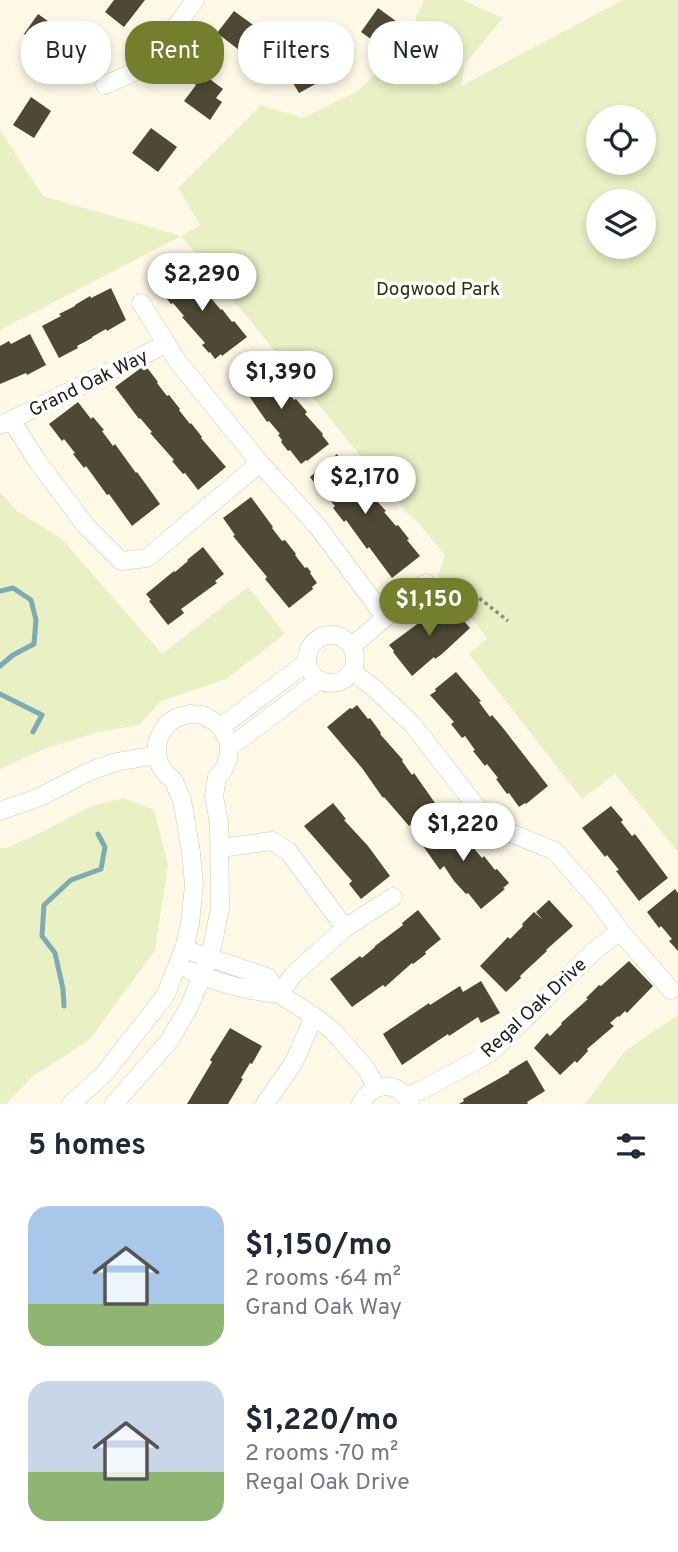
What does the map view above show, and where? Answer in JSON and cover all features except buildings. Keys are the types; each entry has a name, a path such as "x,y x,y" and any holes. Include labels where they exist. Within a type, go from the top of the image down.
{"street":[{"path":"105,85 139,71 153,57 195,0"},
{"name":"Grand Oak Way","path":"141,303 178,362 260,463 318,527 385,617"},
{"name":"Grand Oak Way","path":"166,344 5,422 85,525 121,561 147,558 260,463"},
{"path":"352,646 426,583"},
{"path":"334,635 352,646 355,658 352,671 344,680 328,683 319,680 309,670 308,651 316,640 334,635"},
{"path":"221,727 307,662"},
{"path":"352,671 412,724 491,825 555,851 671,990"},
{"path":"229,748 319,680"},
{"path":"71,1104 104,1074 165,996 180,957 190,924 194,885 191,852 183,800 173,780 160,765 157,744 161,733 178,717 202,715 221,727 229,748 224,769 217,777 214,796 219,823 220,908 210,957 189,1007 169,1041 114,1104"},
{"path":"0,811 40,797 97,768 157,755"},
{"path":"220,848 272,841 288,851 345,928"},
{"path":"279,994 293,975 345,928 393,897"},
{"name":"Regal Oak Drive","path":"408,1100 490,1053 594,951 620,931"},
{"path":"180,957 210,957 267,977 279,994 333,1031 367,1070 377,1088"},
{"path":"180,957 202,976 260,992 279,994"},
{"path":"265,1104 294,1062 314,1016"},
{"path":"361,1104 368,1093 387,1086 397,1089 408,1100"}],"path":[{"path":"426,583 433,587 459,582 508,621"}],"green space":[{"name":"Dogwood Park","path":"424,0 462,0 503,18 465,64 463,75 463,21 415,21"},
{"name":"Dogwood Park","path":"623,0 678,0 678,852 615,774 582,799 469,654 487,638 438,576 445,555 408,514 181,236 200,225 178,188 261,105 302,118 358,91 368,81 368,84 461,86"},
{"path":"0,130 43,196 181,236 0,330"},
{"path":"0,492 17,511 62,539 162,654 248,587 285,634 226,679 161,701 139,725 98,732 44,749 0,769"},
{"path":"124,798 154,810 168,865 155,950 90,1039 32,1077 6,1104 0,1104 0,848 7,848 44,831 91,806"},
{"path":"678,1015 678,1104 585,1104 625,1051"}],"waterway":[{"path":"0,591 13,588 31,600 36,620 34,644 13,655 0,666"},
{"path":"0,694 42,715 33,732"},
{"path":"64,1006 55,953 42,936 44,905 71,880 101,869 105,847 98,834"}]}
